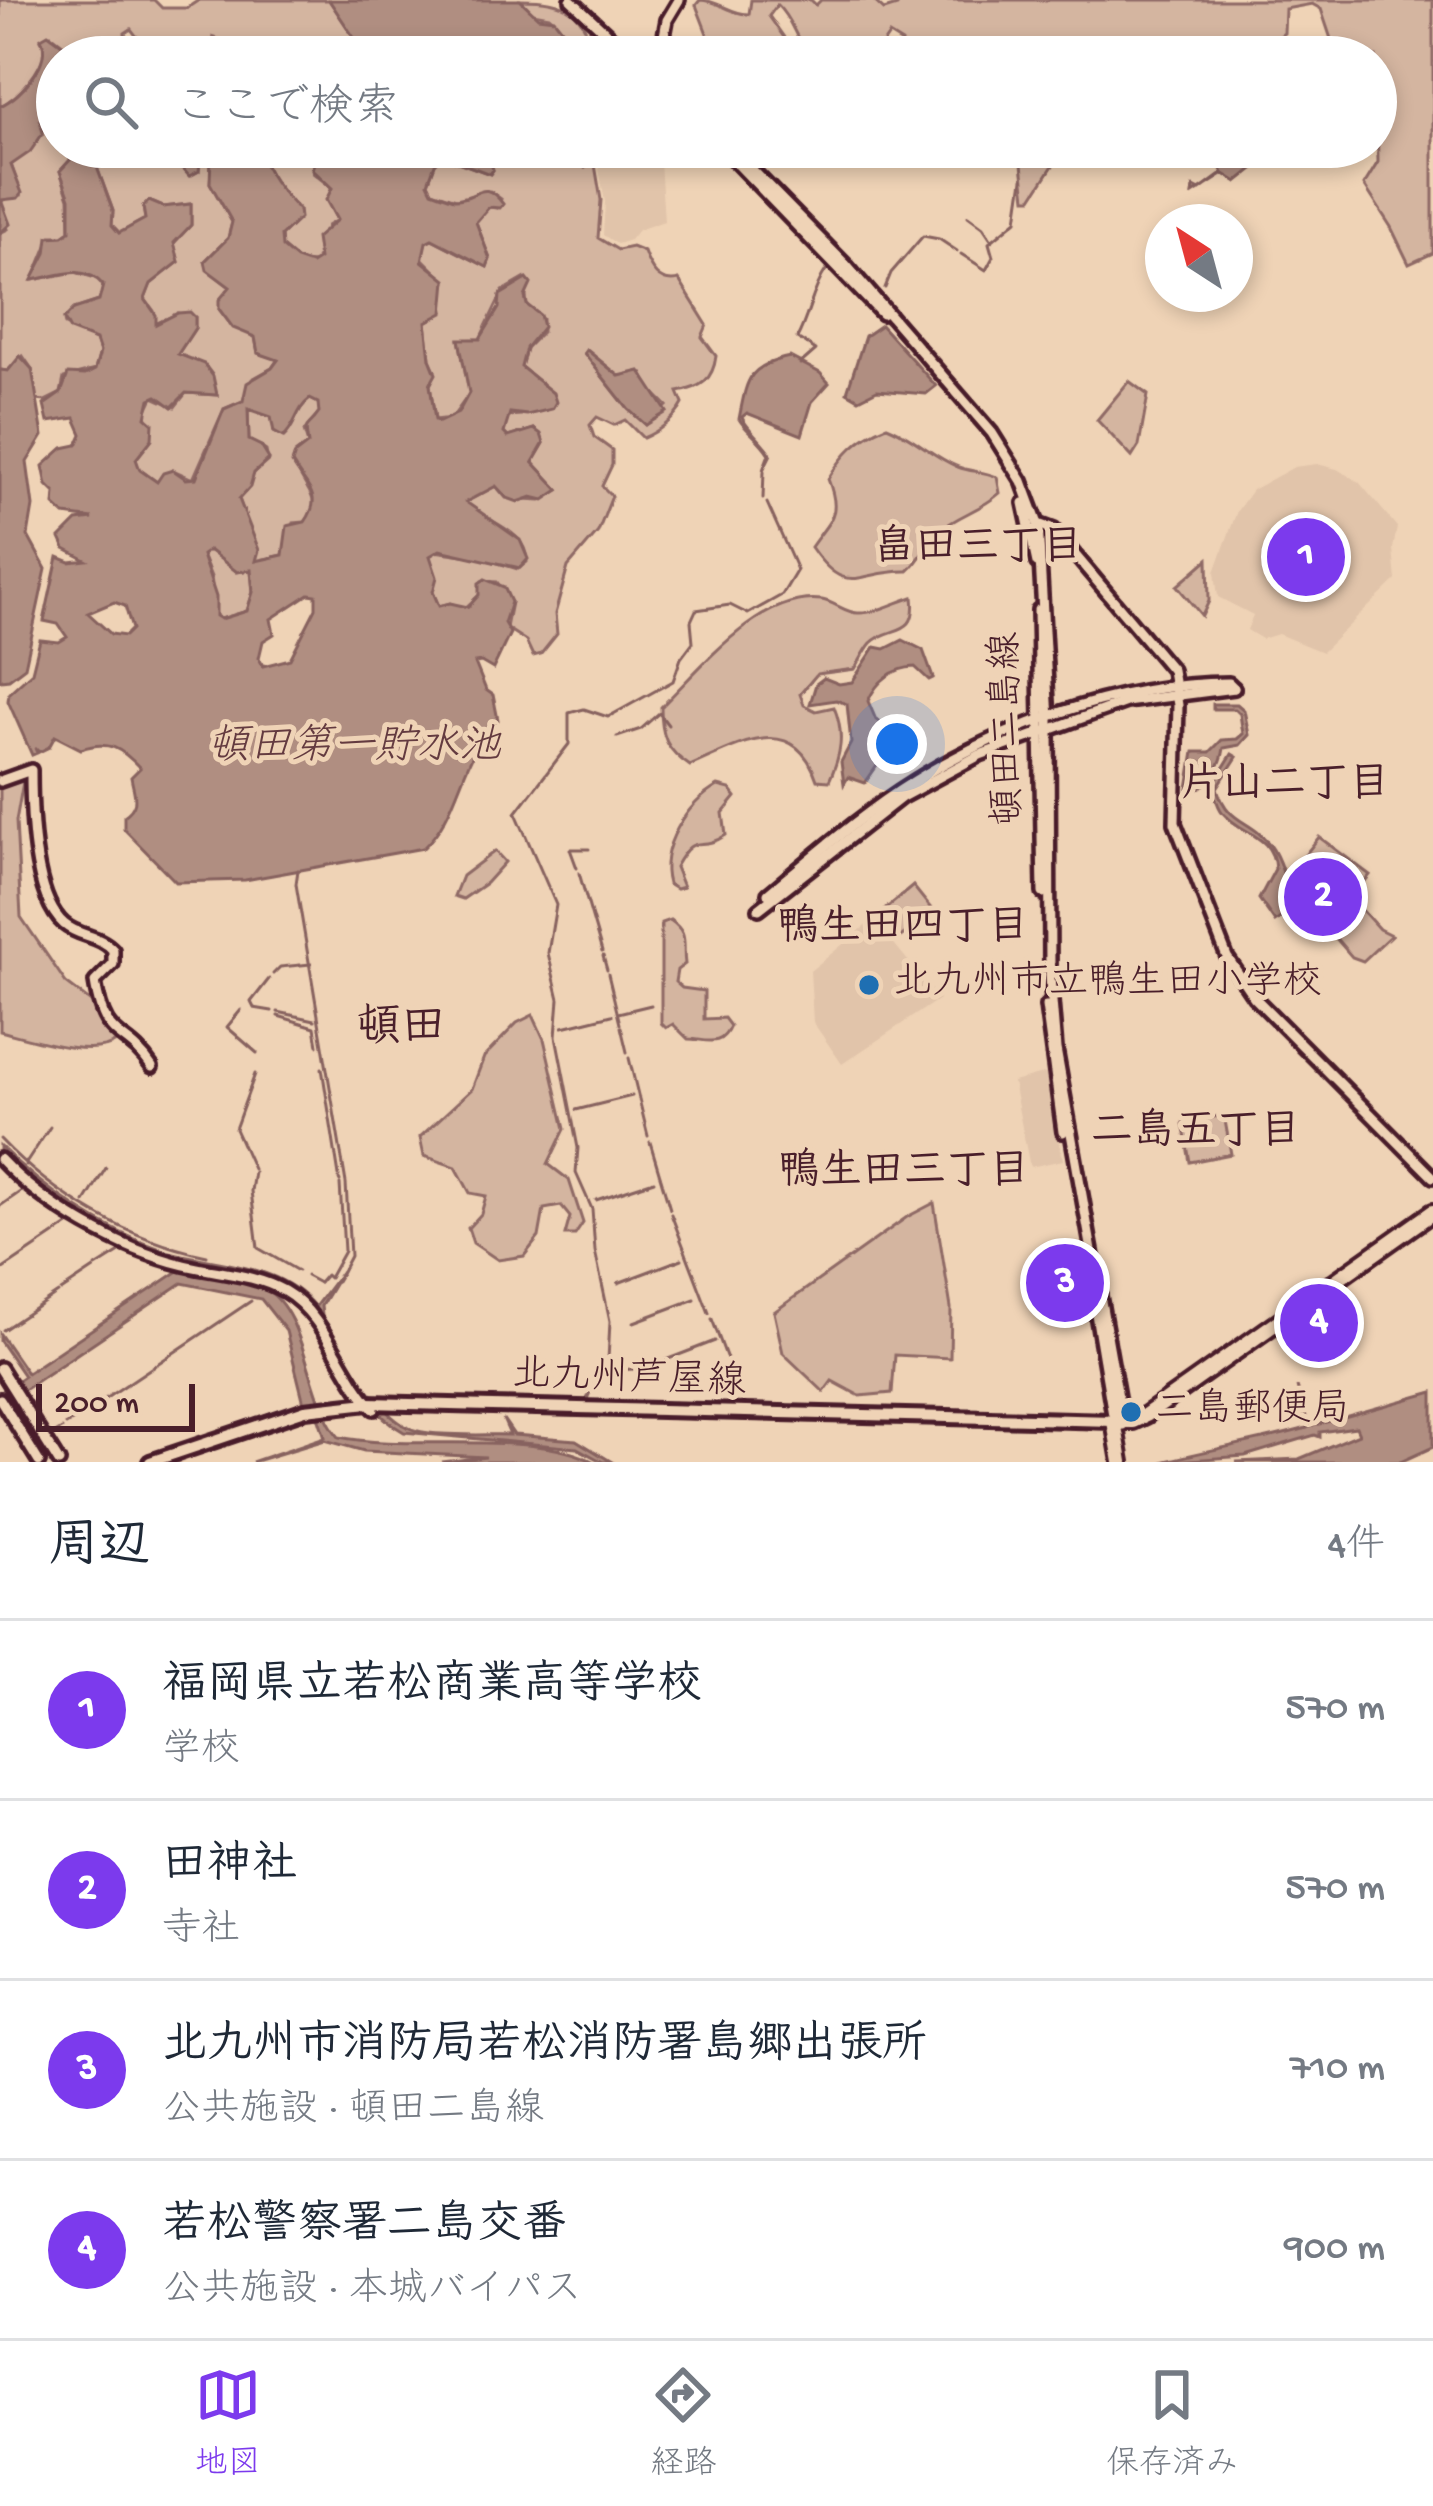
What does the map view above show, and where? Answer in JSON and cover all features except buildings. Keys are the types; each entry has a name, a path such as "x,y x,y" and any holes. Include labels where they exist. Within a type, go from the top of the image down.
{"highway":[{"path":"1124,1462 1119,1424 1166,1410 1433,1215"}],"main road":[{"path":"571,0 612,36"},
{"path":"581,0 616,36"},
{"path":"664,36 679,0"},
{"name":"頓田二島線","path":"745,168 884,316 1009,468 1032,526 1038,567 1043,726"},
{"name":"頓田二島線","path":"747,168 847,266 992,433 1022,482 1038,524 1049,1040 1119,1424"},
{"name":"頓田二島線","path":"1038,524 1054,530 1168,661 1177,690"},
{"path":"768,894 898,792 1000,738 1177,690 1229,683 1234,688 1177,690"},
{"path":"1177,690 1175,823 1227,957 1254,997 1433,1177"},
{"path":"760,909 902,797 1043,726"},
{"path":"0,781 31,770 30,831 50,900 69,928 103,940 113,950 113,964 95,982 100,1007 113,1033 145,1055 152,1067"},
{"path":"0,1159 52,1202 131,1247 286,1292 304,1308 370,1406"},
{"path":"0,1368 59,1462"},
{"path":"0,1399 39,1462"},
{"name":"北九州芦屋線","path":"150,1462 306,1412 370,1406 1119,1424"},
{"name":"北九州芦屋線","path":"170,1462 306,1412"}],"shaded area":[{"path":"0,0 154,0 162,8 187,8 199,0 329,0 353,36 136,36 131,29 125,36 36,36 35,74 0,106"},
{"path":"521,0 562,6 579,18 588,36 567,36 549,16 533,13"},
{"path":"700,0 713,2 749,14 751,0 811,0 816,5 821,0 873,0 884,10 900,0 1433,0 1433,253 1409,264 1364,185 1374,168 1397,168 1397,36 1330,36 1321,9 1312,4 1285,9 1280,36 797,36 777,5 769,16 783,36 708,36 696,5"},
{"path":"35,139 36,168 63,168 70,231 51,236 33,280 75,272 99,279 104,289 99,301 74,309 64,320 65,325 96,340 100,352 95,370 64,378 61,393 45,401 35,400 32,369 23,356 7,371 0,370 0,233 8,229 0,205 5,197 21,195 11,164"},
{"path":"97,168 183,168 190,176 199,168 211,168 210,183 232,222 228,238 205,261 208,270 230,287 219,309 229,322 255,337 258,353 278,359 252,379 243,401 224,409 193,479 173,470 157,482 138,468 136,459 150,441 146,412 153,397 175,407 186,393 217,395 207,371 178,354 195,328 195,317 178,313 155,324 154,311 145,299 151,283 179,262 174,243 191,225 191,204 163,207 149,201 143,207 145,219 120,233 112,225 113,211"},
{"path":"267,168 315,168 313,173 332,188 327,200 337,220 327,226 316,263 300,262 282,247 281,236 299,218 299,211"},
{"path":"434,168 474,168 490,174 493,170 596,168 601,200 598,238 618,250 632,247 644,252 656,274 679,280 707,325 702,337 716,356 709,377 678,392 683,404 680,410 649,435 643,438 625,420 614,425 597,417 590,425 594,437 612,450 612,465 602,486 612,496 598,532 568,567 555,614 557,634 541,654 533,656 526,641 506,628 511,602 497,582 482,581 479,595 465,608 450,603 439,606 430,556 434,551 478,557 518,569 527,562 520,541 466,502 496,486 506,498 541,500 559,490 533,462 544,443 534,429 508,437 504,433 507,416 521,415 541,384 521,367 526,348 542,332 542,319 527,305 524,279 503,291 480,339 459,340 470,393 452,418 435,420 430,385 435,370 426,322 444,310 441,294 446,282 421,257 432,239 487,267 490,259 476,222 489,207 497,208 501,199 490,191 456,199 432,191 428,183","holes":["586,350 619,376 642,373 667,406 646,425 584,353"]},
{"path":"599,168 660,168 664,221 617,244 603,235 605,202"},
{"path":"1022,168 1051,168 1032,198 1026,198"},
{"path":"1129,381 1148,395 1139,446 1132,457 1097,420"},
{"path":"310,399 318,403 320,412 304,431 308,444 299,473 313,508 305,522 294,523 283,555 255,561 255,545 239,499 254,473 268,461 266,451 249,440 248,408 272,417 274,432 284,437"},
{"path":"887,426 949,463 997,477 1000,493 939,531 908,571 845,578 823,563 811,547 834,509 828,479 853,447"},
{"path":"1317,464 1359,482 1397,527 1396,580 1322,652 1278,634 1262,639 1247,630 1253,615 1218,597 1215,572 1237,511 1252,490 1294,467"},
{"path":"213,551 237,572 251,570 253,592 247,611 221,619 216,616 211,577 202,555"},
{"path":"1208,559 1209,601 1202,616 1177,586"},
{"path":"913,597 907,625 878,637 855,669 817,674 800,694 804,705 816,711 834,707 840,744 829,781 817,780 807,758 779,739 745,743 690,766 670,748 661,707 754,620 799,601 822,600 864,613"},
{"path":"24,776 16,821 21,917 66,983 95,1005 116,1042 106,1047 60,1045 0,1031 0,784"},
{"path":"718,786 730,789 736,797 723,813 726,835 688,849 675,867 683,887 676,889 668,884 666,870 671,842 696,803"},
{"path":"1319,837 1370,875 1351,898 1379,929 1391,935 1363,961 1352,957 1327,928 1348,898 1301,860"},
{"path":"495,851 505,862 486,883 463,899 454,896 462,876"},
{"path":"913,886 933,911 897,940 877,916"},
{"name":"北九州市立鴨生田小学校","path":"874,919 939,999 842,1064 813,1022 810,971"},
{"path":"670,920 684,939 685,964 677,970 675,982 682,988 704,991 704,1019 724,1018 730,1026 722,1038 688,1039 673,1024 666,1028 661,1023 661,923"},
{"path":"533,1015 544,1039 565,1129 548,1164 569,1180 583,1223 575,1235 565,1235 570,1217 561,1206 544,1209 539,1237 524,1256 498,1260 473,1243 468,1228 481,1214 486,1196 470,1193 456,1167 424,1156 420,1137 472,1089 484,1057 517,1023"},
{"path":"1046,1073 1063,1160 1030,1167 1013,1082"},
{"path":"1224,1115 1231,1154 1190,1162 1183,1123"},
{"path":"934,1203 951,1308 950,1358 895,1355 892,1393 860,1396 832,1381 824,1392 783,1353 774,1312 907,1217"}],"water":[{"path":"329,0 520,0 538,17 554,19 567,36 353,36"},
{"path":"36,72 36,143 11,165 22,193 1,200 10,224 0,233 0,106"},
{"name":"頓田第一貯水池","path":"97,168 113,211 112,225 119,233 145,219 143,207 149,201 163,207 191,204 191,225 174,243 179,262 151,284 145,299 156,315 156,324 178,313 190,312 195,317 195,328 178,354 204,364 213,376 217,395 186,393 172,407 157,396 150,399 146,417 153,423 152,439 136,459 140,470 157,482 173,470 186,479 196,478 224,409 243,401 247,383 278,360 258,353 255,337 233,328 219,309 219,300 230,287 207,270 205,261 228,238 232,222 210,183 211,168 267,168 299,210 300,218 281,236 282,247 311,264 319,259 316,238 337,220 326,200 332,188 312,168 434,168 428,183 432,191 454,199 485,190 503,204 489,207 476,222 490,259 487,267 432,239 426,242 422,261 446,280 443,313 426,322 436,374 430,385 435,420 458,413 469,393 459,339 480,339 499,308 500,295 527,279 531,284 527,305 540,315 543,327 526,348 521,367 553,393 556,402 552,409 527,415 510,413 504,433 508,437 534,429 541,434 544,443 533,462 559,490 544,500 532,497 518,502 496,486 466,502 520,540 528,559 520,568 440,550 430,556 439,606 468,607 485,579 504,587 511,602 504,623 510,633 493,669 475,663 486,690 493,695 498,720 475,750 446,818 423,848 245,880 176,882 124,829 124,816 134,803 131,777 140,768 127,756 107,746 81,749 55,736 49,747 39,752 35,748 37,753 32,755 8,701 9,693 32,672 40,640 59,642 67,637 58,624 44,621 58,557 70,562 86,560 65,549 60,538 77,521 93,519 65,515 54,505 55,493 47,485 43,466 63,448 77,445 82,434 75,418 48,422 44,405 61,393 68,374 95,370 100,352 96,340 70,330 64,319 74,309 99,301 103,285 78,273 32,280 46,253 48,237 70,231 70,198 60,171","holes":["310,399 318,403 319,413 307,428 308,444 292,463 311,491 313,505 305,522 287,526 283,555 256,561 259,550 239,499 269,459 261,446 249,440 248,409 271,417 274,432 283,437","209,550 237,572 251,570 253,592 247,611 221,619 216,616 216,597 202,555","309,594 316,595 316,608 290,659 263,666 259,658 263,641 274,634 271,619","114,602 125,606 132,629 125,636 111,634 88,613"]},
{"path":"1220,168 1254,168 1237,182 1224,174 1205,186 1223,173"},
{"path":"881,325 936,386 926,394 877,390 859,399 847,392 865,336"},
{"path":"587,350 619,376 640,371 667,412 646,425 628,409 584,353"},
{"path":"20,356 32,369 43,436 27,462 33,506 28,536 46,569 25,667 0,680 0,370 8,371"},
{"path":"790,357 829,383 812,402 802,435 747,413 742,417 771,454 763,470 769,454 739,419 744,394 757,370"},
{"path":"903,640 923,650 933,678 929,680 915,667 900,670 881,682 868,701 876,720 892,728 892,741 900,746 902,758 886,753 865,783 848,777 844,784 841,762 851,743 847,704 836,700 810,704 816,684 824,678 839,684 852,682 875,647 885,649"},
{"path":"1213,704 1237,704 1244,710 1249,735 1240,745 1224,748 1214,774 1192,791 1188,788 1194,752 1210,752 1222,740 1243,734 1235,709 1213,709"},
{"path":"1232,754 1237,757 1217,788 1227,809 1262,836 1278,858 1286,881 1283,899 1292,910 1275,922 1259,899 1275,869 1273,857 1263,842 1223,813 1212,786"},
{"path":"0,1146 55,1193 118,1232 163,1250 264,1273 300,1292 315,1307 342,1271 321,1306 322,1316 371,1393 407,1427 442,1434 510,1435 503,1419 514,1435 576,1440 612,1462 577,1448 404,1432 372,1406 295,1297 256,1281 148,1251 102,1229 19,1172 0,1155"},
{"path":"180,1270 244,1281 278,1299 298,1335 328,1421 339,1437 540,1446 594,1462 442,1462 486,1457 364,1451 325,1440 252,1462 325,1437 319,1419 304,1403 286,1331 261,1299 182,1283 0,1406 0,1392 24,1376 0,1334 27,1373"},
{"path":"1297,1387 1309,1427 1433,1392 1433,1447 1400,1462 1236,1462 1299,1459 1359,1434 1356,1427 1320,1432 1320,1437 1245,1456 1162,1462 1307,1428"}],"waterway":[{"path":"961,254 986,270 993,257 989,243 1017,220 1023,179"},
{"path":"968,216 991,239"},
{"path":"885,288 891,273 923,236 939,239 957,251"},
{"path":"800,364 816,350 797,338 826,270"},
{"path":"763,498 764,471"},
{"path":"585,1404 608,1360 610,1321 595,1251 592,1209 576,1173 578,1148 556,1036 559,999 548,953 556,905 516,813 569,744 569,713 584,709 608,717 673,681 693,642 691,621 696,610 730,605 748,614 782,595 797,570 767,503"},
{"path":"617,737 641,729 659,713 668,725"},
{"path":"577,868 570,849 589,849"},
{"path":"298,870 296,884 346,1183 350,1256 341,1273"},
{"path":"579,873 602,952"},
{"path":"603,956 607,970"},
{"path":"273,974 280,967 311,964"},
{"path":"608,974 620,1024"},
{"path":"269,979 251,1002 254,1008 272,1011"},
{"path":"618,1013 651,1005"},
{"path":"241,1010 227,1027 257,1053"},
{"path":"278,1012 315,1020"},
{"path":"563,1027 612,1015"},
{"path":"278,1016 315,1027 318,1045"},
{"path":"621,1027 627,1052"},
{"path":"629,1058 648,1136"},
{"path":"322,1068 339,1176"},
{"path":"253,1169 235,1129 255,1074"},
{"path":"576,1110 632,1096"},
{"path":"25,1165 50,1127"},
{"path":"0,1139 45,1180 95,1213 149,1239 207,1256"},
{"path":"650,1142 670,1209"},
{"path":"85,1202 106,1168"},
{"path":"254,1172 251,1191 258,1248 298,1271"},
{"path":"596,1200 654,1181"},
{"path":"319,1283 326,1275 329,1278 344,1251 340,1184"},
{"path":"0,1206 23,1190"},
{"path":"671,1214 709,1313"},
{"path":"0,1271 73,1222"},
{"path":"96,1267 123,1250"},
{"path":"618,1283 682,1259"},
{"path":"61,1291 94,1269"},
{"path":"306,1276 319,1283"},
{"path":"3,1330 58,1293"},
{"path":"634,1322 695,1299"},
{"path":"66,1425 251,1301"},
{"path":"712,1319 745,1407"},
{"path":"645,1368 715,1341"},
{"path":"603,1370 637,1369"},
{"path":"55,1433 62,1429"}],"place":[{"name":"福岡県立若松商業高等学校","path":"1306,557"},
{"name":"田神社","path":"1323,897"},
{"name":"北九州市立鴨生田小学校","path":"869,985"},
{"name":"北九州市消防局若松消防署島郷出張所","path":"1065,1283"},
{"name":"若松警察署二島交番","path":"1319,1323"},
{"name":"二島郵便局","path":"1131,1412"}],"district":[{"name":"畠田三丁目","path":"978,550"},
{"name":"片山二丁目","path":"1285,787"},
{"name":"鴨生田四丁目","path":"903,930"},
{"name":"頓田","path":"401,1030"},
{"name":"二島五丁目","path":"1196,1134"},
{"name":"鴨生田三丁目","path":"904,1174"}]}
